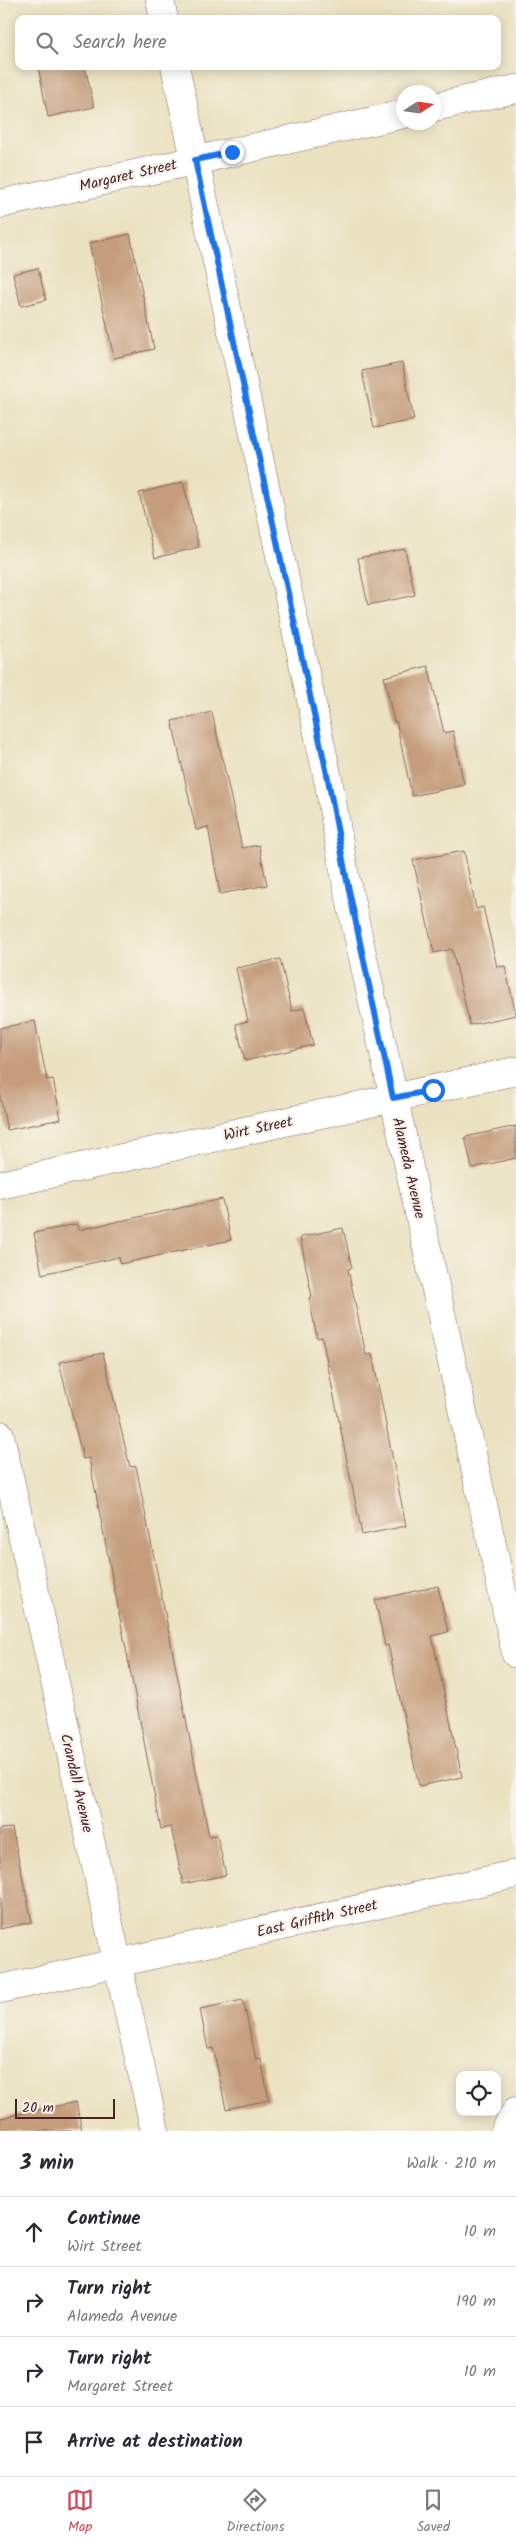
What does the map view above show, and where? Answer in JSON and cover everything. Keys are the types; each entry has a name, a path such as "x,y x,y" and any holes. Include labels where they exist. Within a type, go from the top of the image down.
{"street":[{"path":"160,0 163,15"},
{"name":"Alameda Avenue","path":"176,70 328,779 346,876 393,1098 516,1654"},
{"path":"441,106 516,89"},
{"name":"Margaret Street","path":"0,204 396,116"},
{"name":"Wirt Street","path":"0,1185 516,1071"},
{"name":"Crandall Avenue","path":"0,1434 155,2131"},
{"name":"East Griffith Street","path":"0,1989 516,1874"},
{"path":"505,2131 516,2111"}],"building":[{"path":"39,70 86,70 94,107 48,117"},
{"path":"130,234 154,349 114,358 89,243"},
{"path":"38,268 46,300 21,306 13,274"},
{"path":"402,363 414,420 374,428 362,371"},
{"path":"183,482 199,547 155,558 139,493"},
{"path":"405,549 415,595 368,605 358,558"},
{"path":"428,666 444,733 453,731 464,785 412,796 396,721 394,722 384,677"},
{"path":"212,712 242,848 259,845 267,885 220,894 208,827 196,830 172,721"},
{"path":"464,851 476,909 483,907 497,967 505,966 516,1015 470,1025 452,949 434,953 413,860"},
{"path":"280,959 292,1011 304,1008 313,1045 245,1061 236,1024 248,1021 236,968"},
{"path":"35,1021 47,1080 53,1079 61,1119 7,1130 0,1097 0,1028"},
{"path":"516,1126 516,1158 472,1168 465,1137"},
{"path":"222,1199 231,1240 120,1264 119,1257 42,1274 34,1233 77,1224 78,1230"},
{"path":"343,1228 352,1268 348,1269 366,1355 372,1354 406,1526 362,1535 322,1337 317,1338 309,1298 312,1297 300,1237"},
{"path":"103,1353 130,1467 136,1466 209,1836 217,1835 226,1875 183,1884 171,1827 161,1829 89,1458 83,1459 59,1362"},
{"path":"438,1586 448,1632 432,1636 462,1777 419,1786 388,1645 385,1646 375,1600"},
{"path":"12,1828 32,1922 0,1929 0,1829"},
{"path":"243,2000 256,2060 261,2059 269,2100 226,2109 213,2048 208,2049 200,2009"},
{"path":"76,2102 82,2131 0,2131 0,2118"}],"route":[{"path":"232,152 195,160 328,779 346,876 393,1098 433,1090"}]}
